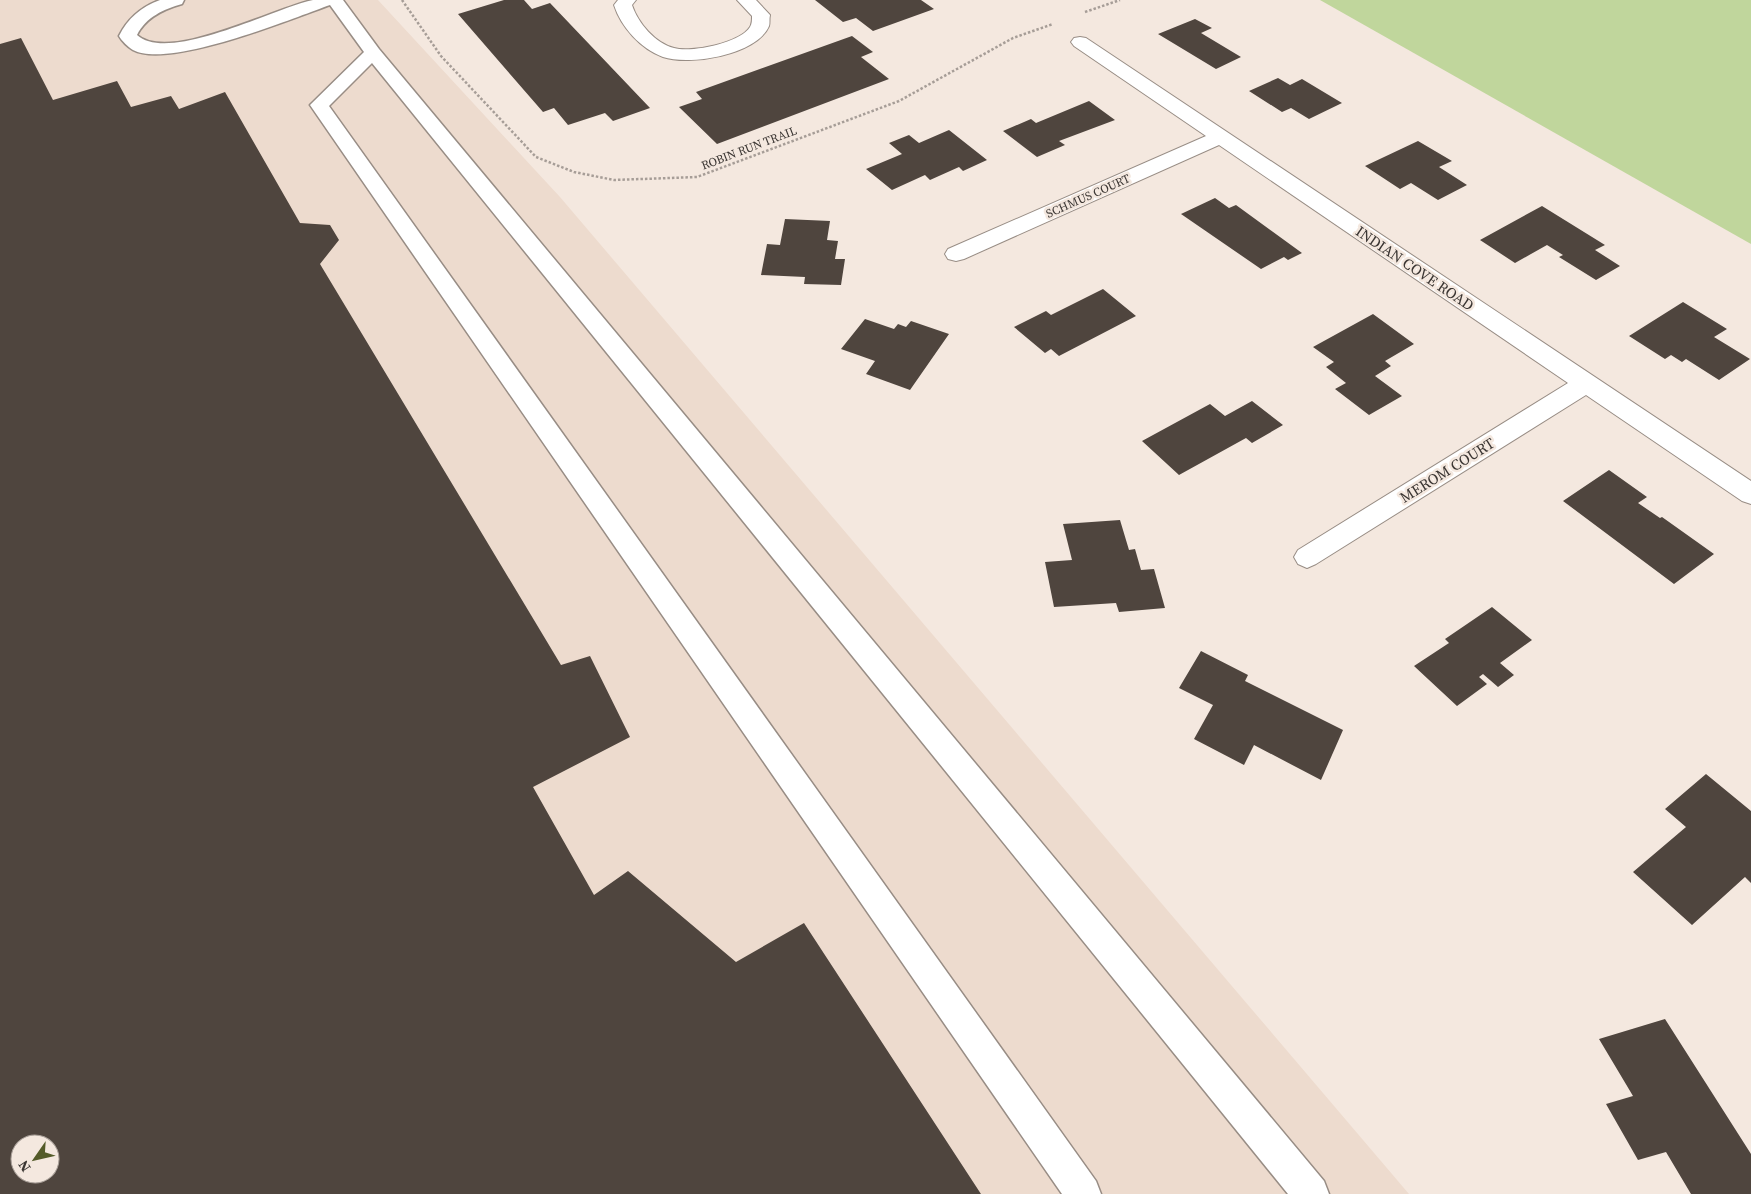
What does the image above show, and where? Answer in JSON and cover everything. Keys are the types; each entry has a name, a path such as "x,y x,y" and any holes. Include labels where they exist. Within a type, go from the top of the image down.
{"street":[{"path":"627,0 623,5 627,18 655,46 670,53 686,55 730,46 756,31 759,27 761,15 746,0"},
{"name":"INDIAN COVE ROAD","path":"1080,42 1751,494"},
{"name":"SCHMUS COURT","path":"956,254 1220,137"},
{"name":"MEROM COURT","path":"1307,557 1586,383"}],"lane":[{"path":"176,0 163,4 134,22 128,36 139,46 170,50 201,43 330,0"},
{"path":"335,0 373,53 1310,1194"},
{"path":"373,53 320,106 1083,1194"}],"path":[{"name":"ROBIN RUN TRAIL","path":"402,0 441,56 536,157 574,172 614,180 697,177 900,101 1013,38 1058,22"},
{"path":"1076,15 1120,0"}],"shaded area":[{"path":"0,0 378,0 560,197 1409,1194 0,1194"}],"green space":[{"path":"1320,0 1751,0 1751,244"}],"building":[{"path":"504,0 524,0 532,9 550,3 650,108 613,121 605,113 568,125 554,108 543,112 458,14"},
{"path":"815,0 921,0 934,9 873,31 856,18 843,22"},
{"path":"1195,19 1212,28 1201,33 1241,57 1216,69 1158,34"},
{"path":"852,36 873,52 861,57 889,79 717,144 679,107 702,99 696,92"},
{"path":"21,38 53,100 117,81 131,107 171,96 179,109 225,92 300,223 330,225 339,240 320,264 561,665 590,656 630,737 533,787 594,895 628,871 736,962 804,923 981,1194 0,1194 0,44"},
{"path":"1278,78 1290,85 1302,79 1342,103 1309,119 1291,108 1282,112 1249,91"},
{"path":"1089,101 1115,120 1059,141 1065,145 1037,157 1003,131 1031,119 1036,123"},
{"path":"949,130 987,160 963,171 959,167 930,180 925,175 892,190 866,169 902,154 889,143 909,135 919,143"},
{"path":"1418,141 1452,161 1439,167 1467,185 1438,200 1411,183 1400,189 1365,166"},
{"path":"1215,198 1229,208 1236,205 1302,253 1288,260 1284,257 1261,269 1181,214"},
{"path":"1542,206 1605,245 1595,250 1620,266 1596,280 1559,257 1563,255 1547,245 1515,263 1480,240"},
{"path":"785,219 830,221 827,240 838,241 835,259 845,259 841,285 804,284 805,277 761,275 767,244 780,245"},
{"path":"1103,289 1136,316 1059,356 1051,349 1045,353 1014,327 1046,311 1051,315"},
{"path":"1683,302 1727,329 1714,337 1750,359 1719,380 1686,359 1682,362 1671,355 1665,359 1629,336"},
{"path":"1373,314 1414,344 1385,361 1391,366 1375,376 1402,396 1369,415 1335,389 1346,383 1326,367 1334,362 1313,347"},
{"path":"865,319 894,329 898,324 906,327 911,321 949,334 910,390 866,374 875,361 841,349"},
{"path":"1252,401 1283,425 1252,443 1246,438 1179,475 1142,441 1210,404 1225,416"},
{"path":"1609,470 1647,497 1638,503 1660,518 1662,517 1714,554 1674,584 1563,501"},
{"path":"1120,520 1129,550 1135,549 1141,570 1154,569 1165,608 1119,612 1116,603 1054,607 1045,562 1072,560 1063,524"},
{"path":"1492,607 1532,640 1500,663 1514,675 1498,687 1483,674 1479,677 1487,684 1457,706 1414,666 1449,643 1445,639"},
{"path":"1201,651 1248,675 1245,681 1343,730 1321,780 1254,745 1244,765 1194,739 1213,705 1179,688"},
{"path":"1706,774 1751,811 1751,883 1745,877 1692,925 1633,872 1686,827 1665,809"},
{"path":"1665,1019 1751,1154 1751,1194 1691,1194 1666,1152 1638,1160 1606,1104 1633,1096 1599,1039"}]}
